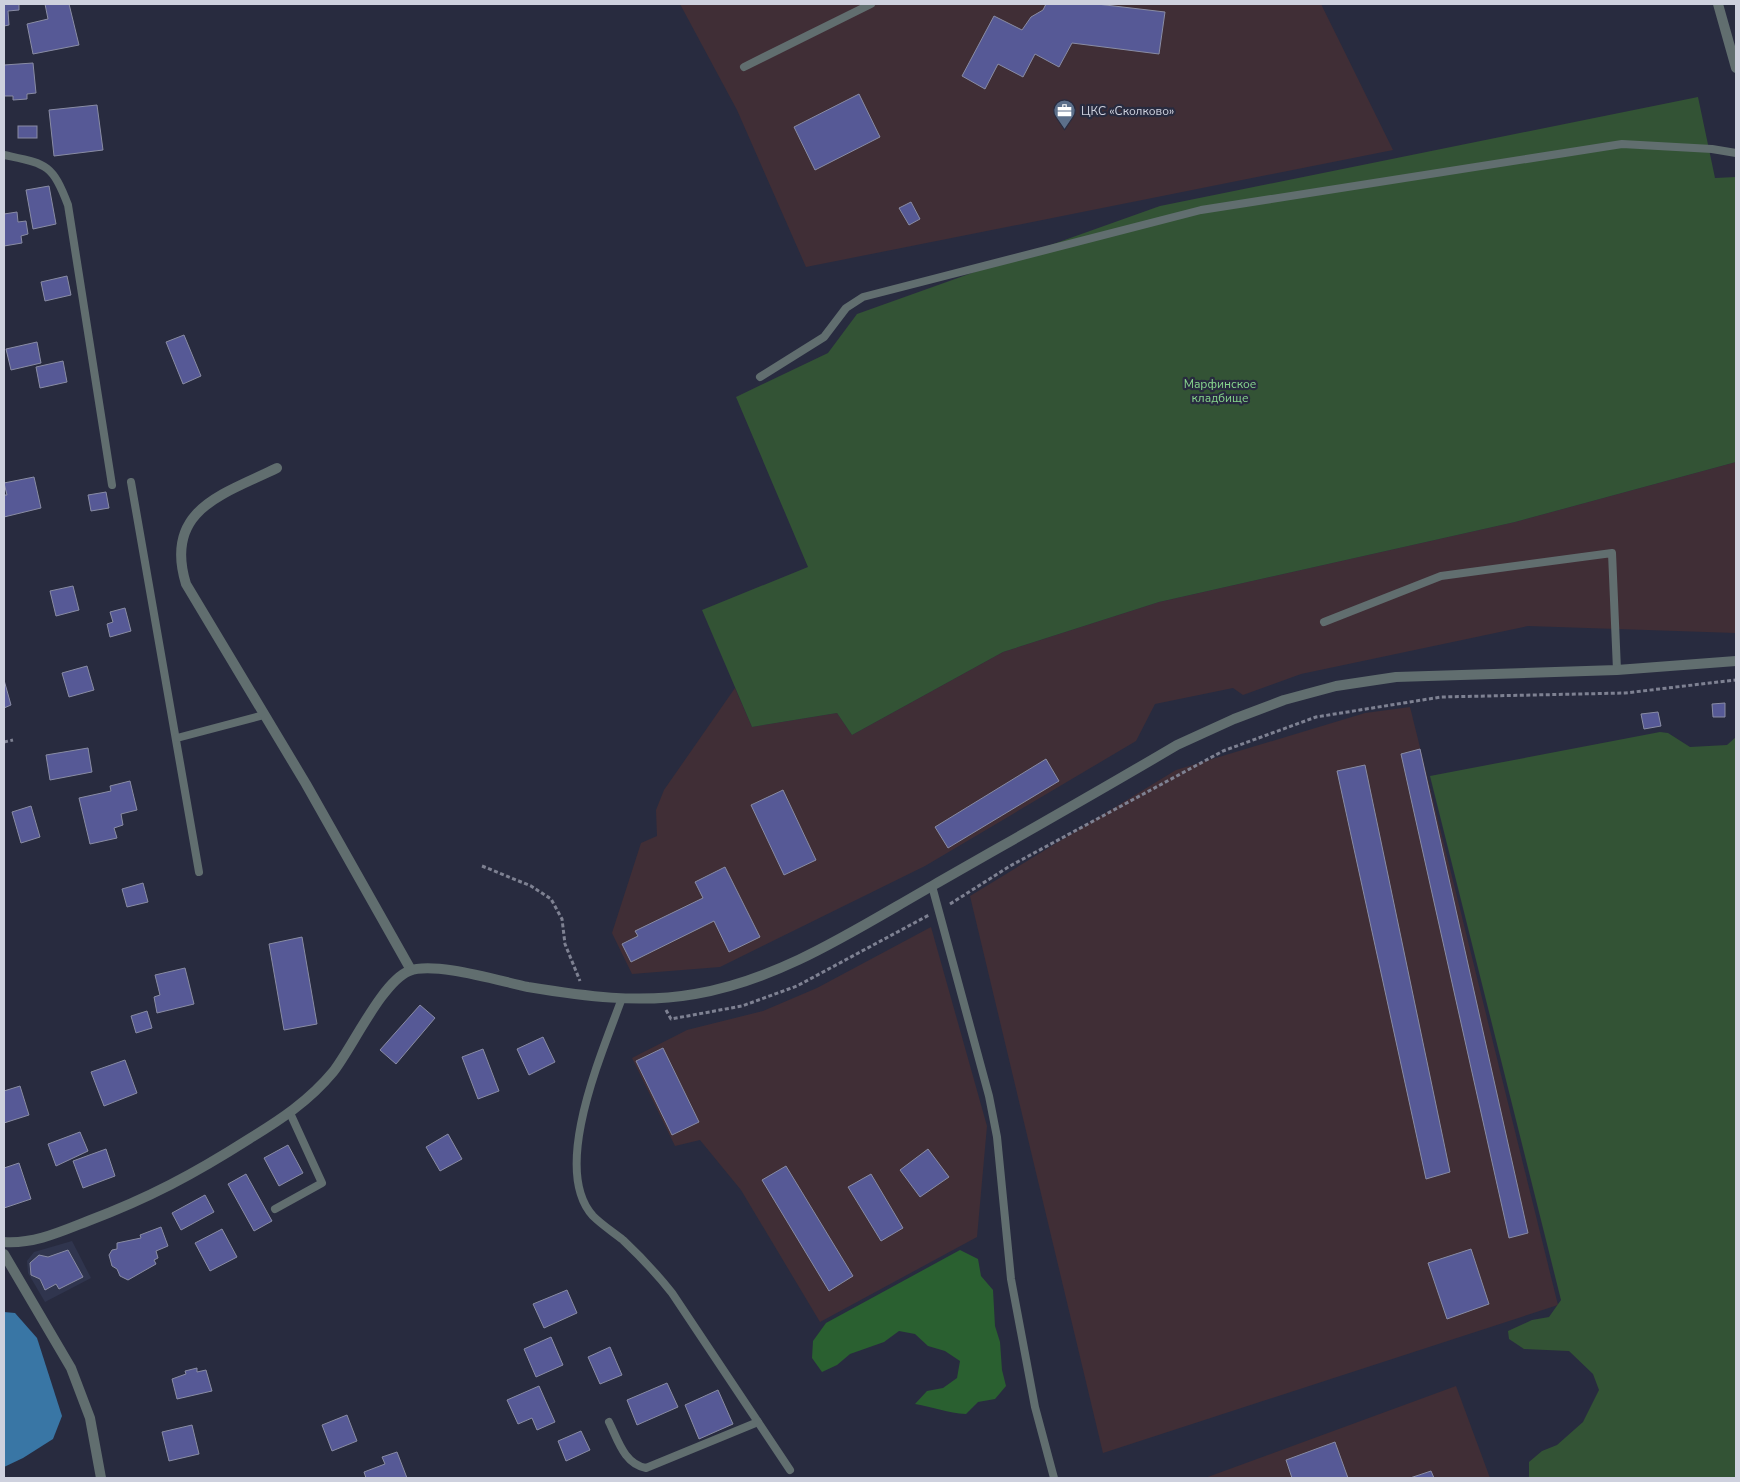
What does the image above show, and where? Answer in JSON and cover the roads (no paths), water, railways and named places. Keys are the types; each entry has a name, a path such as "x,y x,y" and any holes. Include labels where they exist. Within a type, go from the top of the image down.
{"street":[{"path":"1718,4 1736,68"},
{"path":"277,468 209,501 194,515 184,534 180,552 182,570 186,584 306,784 411,970"},
{"path":"4,1242 16,1243 40,1240 136,1203 184,1179 290,1113 313,1094 333,1072 393,983 411,970 442,969 528,986 622,998 655,999 695,994 738,984 776,970 836,941 1177,745 1234,719 1284,700 1336,686 1396,678 1617,670 1736,661"},
{"path":"4,1257 71,1368 90,1418 102,1478"}],"lane":[{"path":"744,67 871,4"},
{"path":"760,377 824,337 846,308 863,297 1170,216 1622,144 1712,149 1736,153"},
{"path":"4,155 36,162 48,168 58,179 68,205 112,485"},
{"path":"131,482 199,872"},
{"path":"1324,622 1441,576 1612,553 1617,670"},
{"path":"177,738 264,716"},
{"path":"932,886 988,1096 997,1137 1012,1279 1035,1408 1054,1478"},
{"path":"622,998 582,1114 576,1156 580,1196 593,1216 653,1268 672,1293 790,1470"},
{"path":"275,1209 322,1183 290,1113"},
{"path":"609,1422 629,1461 637,1466 646,1468 758,1422"}],"water":[{"path":"4,1312 15,1313 37,1338 62,1416 53,1439 23,1458 4,1467"}],"place":[{"name":"ЦКС «Сколково»","path":"1065,130"}],"park label":[{"name":"Марфинское кладбище","path":"1220,391"}]}
